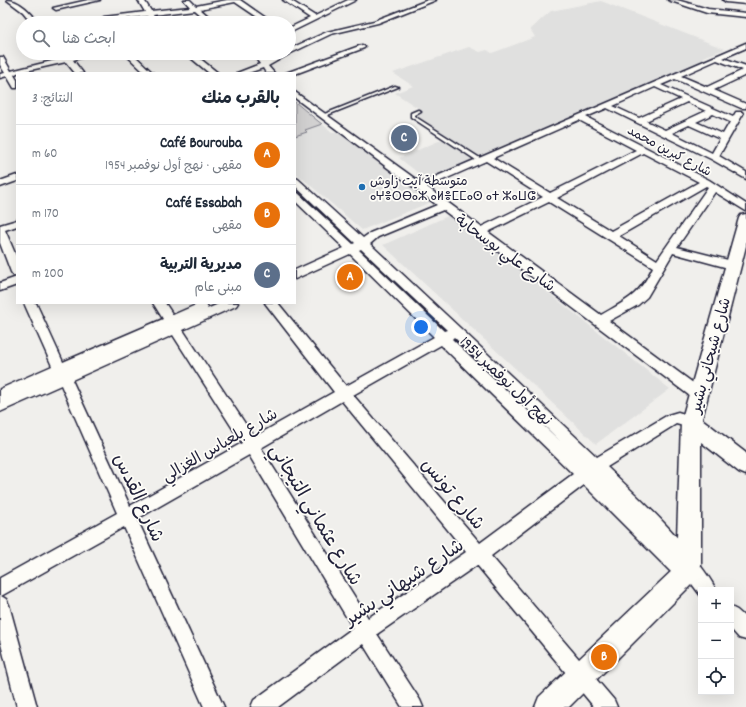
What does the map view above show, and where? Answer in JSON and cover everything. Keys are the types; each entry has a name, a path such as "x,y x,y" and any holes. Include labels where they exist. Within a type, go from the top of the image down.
{"main road":[{"name":"شارع شيحاني بشير","path":"687,570 691,422 732,265 746,218"},
{"path":"691,422 746,465"},
{"path":"549,707 687,570"}],"street":[{"path":"10,0 30,16"},
{"path":"56,8 97,0"},
{"path":"142,0 149,14"},
{"path":"187,0 205,16"},
{"path":"103,12 149,14 195,8 236,0 260,16"},
{"path":"286,0 314,18"},
{"path":"296,27 344,1 353,0"},
{"path":"296,49 329,33 380,21 433,0"},
{"path":"671,0 707,11 746,15"},
{"path":"726,0 746,2"},
{"path":"419,187 581,118 746,45"},
{"path":"293,72 362,47"},
{"path":"734,50 746,55"},
{"path":"717,58 746,69"},
{"path":"0,59 16,84"},
{"path":"0,76 64,60"},
{"path":"69,60 78,72"},
{"path":"135,60 148,72"},
{"path":"197,60 213,72"},
{"path":"261,60 269,72"},
{"path":"245,72 273,60"},
{"path":"707,90 746,72"},
{"path":"675,76 745,105 714,157"},
{"path":"656,85 735,121"},
{"name":"شارع علي بوسحابة","path":"296,95 600,321 657,366 698,395"},
{"path":"639,121 688,99"},
{"path":"608,106 714,157 746,176"},
{"path":"665,133 713,111"},
{"name":"شارع كبرين محمد","path":"581,118 710,185 746,208"},
{"path":"688,122 725,138"},
{"path":"479,232 643,150"},
{"path":"484,160 659,266"},
{"path":"0,184 16,178"},
{"name":"نهج أول نوفمبر 1954","path":"296,182 354,244"},
{"path":"610,236 710,185"},
{"path":"600,321 634,302 643,294 710,185"},
{"name":"نهج أول نوفمبر 1954","path":"296,196 354,244 450,334 590,471 661,549 687,570 702,587"},
{"path":"296,274 354,244 444,206"},
{"path":"16,223 0,229 16,269"},
{"path":"296,266 354,244"},
{"path":"672,249 732,265"},
{"path":"0,287 16,281"},
{"name":"شارع القدس","path":"30,304 214,707"},
{"name":"شارع عثماني التيجاني","path":"160,304 252,446 413,707"},
{"path":"0,395 61,373 172,324 209,304"},
{"path":"172,324 229,304"},
{"name":"شارع تونس","path":"272,304 344,394 608,707"},
{"name":"شارع بلعباس الغزالي","path":"0,588 127,518 450,334"},
{"path":"0,406 61,373"},
{"name":"شارع شيهاني بشير","path":"261,707 365,631 480,554 590,471 673,419 678,418 691,422"},
{"path":"0,605 27,707"},
{"path":"734,619 746,631"}],"lane":[{"path":"324,115 396,87"},
{"path":"419,111 412,114 412,116 484,160"}],"shaded area":[{"path":"601,1 725,49 703,57 707,59 426,179 399,158 448,137 410,112 418,108 395,93 413,86 393,73 469,47 480,52 487,50 492,53 535,37 530,29 551,11"},
{"path":"296,103 322,124 305,130 307,132 296,136"},
{"name":"متوسطة آيت زاوش ⴰⵖⴻⵔⴱⴰⵣ ⴰⵍⴻⵎⵎⴰⵙ ⴰⵜ ⵣⴰⵡⵛ","path":"322,124 333,133 338,131 431,202 362,230 296,173 296,136 307,132 305,130"},
{"path":"450,215 670,389 596,444 383,245"}],"place":[{"name":"مديرية التربية","path":"404,138"},
{"name":"متوسطة آيت زاوش ⴰⵖⴻⵔⴱⴰⵣ ⴰⵍⴻⵎⵎⴰⵙ ⴰⵜ ⵣⴰⵡⵛ","path":"362,187"},
{"name":"Café Bourouba","path":"350,277"},
{"name":"Café Essabah","path":"604,657"}]}
